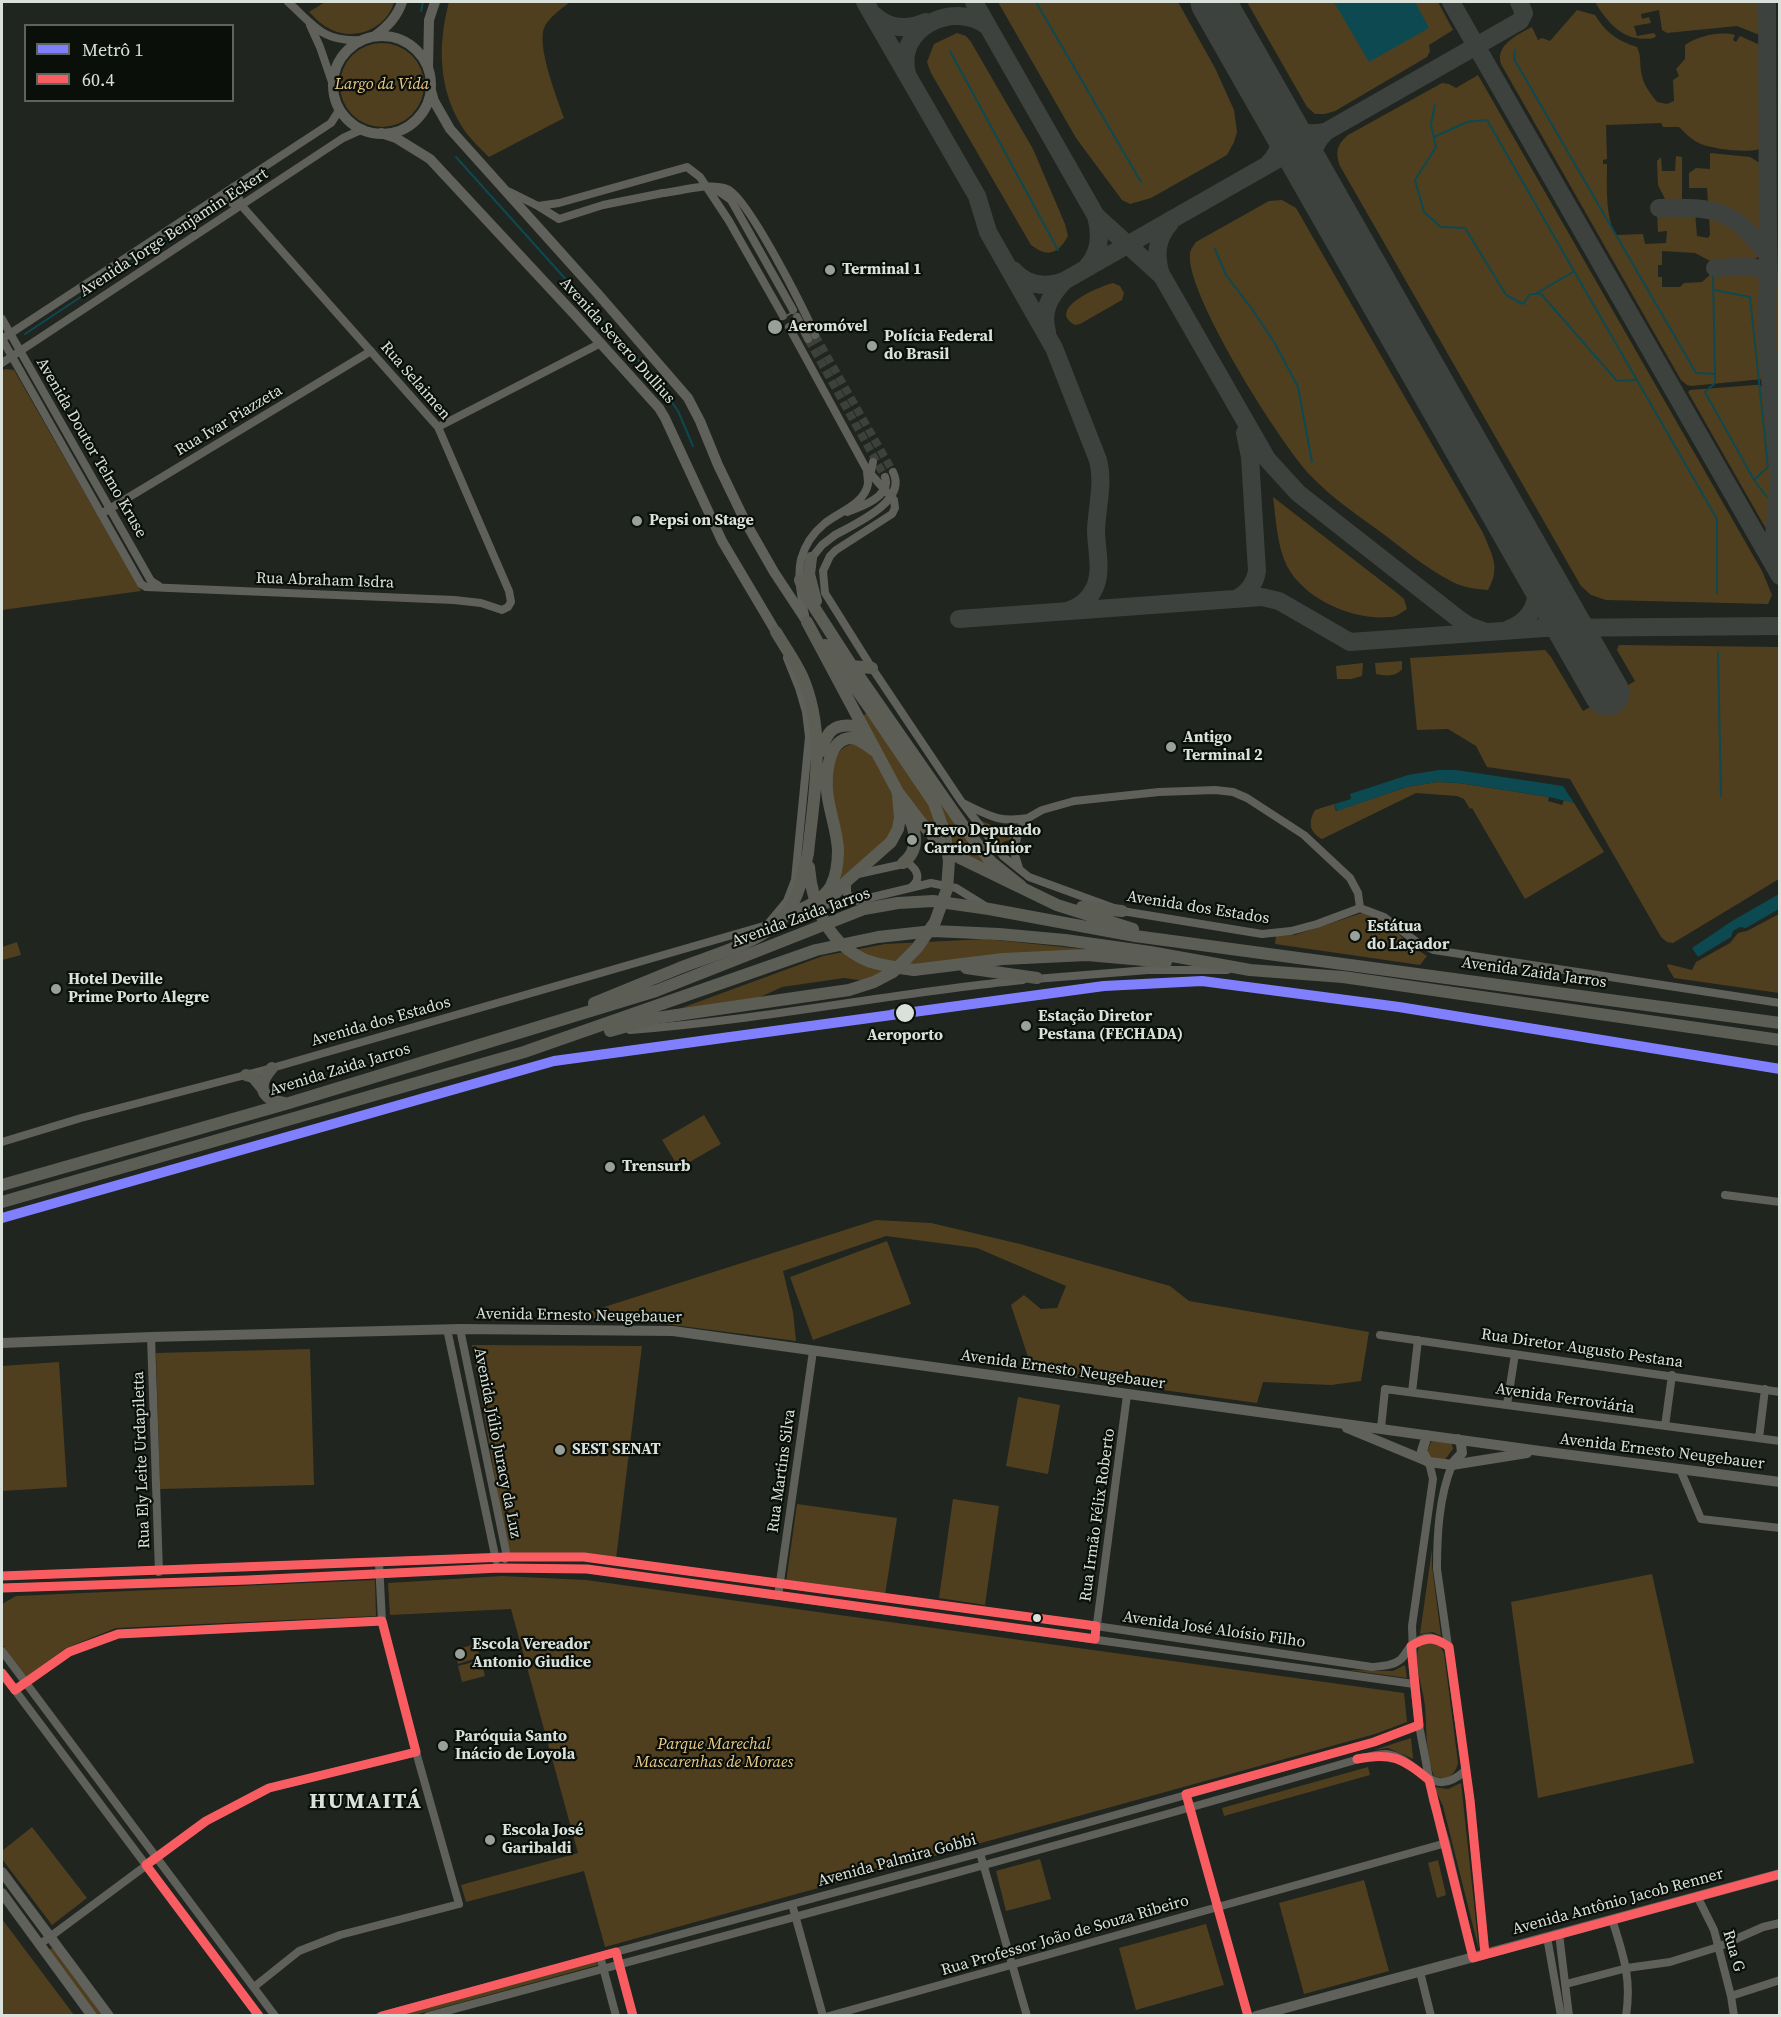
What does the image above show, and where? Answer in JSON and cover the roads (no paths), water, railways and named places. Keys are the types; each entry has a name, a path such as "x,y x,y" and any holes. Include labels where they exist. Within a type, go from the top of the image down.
{"highway":[{"path":"811,558 811,584 824,622"},
{"path":"800,580 805,593 852,666 991,862 1025,882 1057,905 1169,940"},
{"path":"524,1052 657,1018 849,990 874,982 893,972 917,948 935,922 946,889 949,861 945,834 934,803 839,661 807,622"},
{"path":"807,622 878,754 914,828 916,838 909,858 903,863"},
{"path":"528,1031 748,941 773,927 791,908 802,880 808,854 818,756 816,723 811,700 802,677 776,632"},
{"path":"852,666 872,668"},
{"path":"818,756 827,733 838,727 848,726 859,729 878,754"},
{"path":"767,925 821,897 831,884 837,869 838,848 827,790 828,766 833,749 838,743 851,738 857,739 878,754"},
{"path":"897,791 918,820 941,845 983,870 1025,882"},
{"path":"767,925 796,919 826,903 851,877 891,842 898,829 900,818 897,791"},
{"path":"808,854 813,898 826,926 845,947 869,961 885,966 914,970 1003,960 1087,955 1250,970"},
{"name":"Avenida Zaida Jarros","path":"2,1185 289,1103 656,991 864,909 898,903 933,901 1135,936 1779,1023"},
{"path":"1057,905 1122,910"},
{"name":"Avenida Zaida Jarros","path":"2,1202 524,1052 816,950 878,937 933,931 999,934 1150,952 1250,970 1343,977 1779,1040"},
{"path":"950,966 1037,978"},
{"path":"263,1089 267,1074 272,1068"},
{"path":"246,1075 253,1077 270,1100 289,1103"}],"main road":[{"path":"375,36 391,22 402,2"},
{"path":"428,69 423,58 407,43 397,38 375,36 360,40 344,54 338,63 333,85 334,94 347,119 363,129 381,133 401,129 418,117 429,98 429,20 435,2"},
{"name":"Avenida Severo Dullius","path":"430,87 434,101 450,129 688,398 746,523 774,572 807,622"},
{"name":"Avenida Severo Dullius","path":"381,133 396,138 430,159 647,394 665,418 722,541 776,632"},
{"name":"Avenida Ernesto Neugebauer","path":"2,1343 447,1329 673,1331 1127,1395 1779,1482"},
{"name":"Avenida Ernesto Neugebauer","path":"1330,1422 1429,1462 1452,1465 1540,1451"},
{"path":"1427,1435 1422,1451 1429,1462"},
{"path":"1452,1465 1462,1453 1458,1439"},
{"path":"2,1872 109,2016"},
{"name":"Avenida Antônio Jacob Renner","path":"1256,2016 1779,1874"},
{"path":"2,1893 92,2016"}],"street":[{"path":"288,2 309,24 332,38 346,41 360,40"},
{"path":"309,24 320,47 333,85"},
{"name":"Avenida Jorge Benjamin Eckert","path":"2,339 331,123 340,109"},
{"name":"Avenida Jorge Benjamin Eckert","path":"2,363 343,138 363,129"},
{"path":"538,206 559,203 687,167 700,177 729,221 783,316"},
{"path":"493,177 510,192 559,219 603,205 663,193 711,187 727,189 736,194 760,232 808,319 812,337 795,314 731,200 718,190"},
{"name":"Rua Selaimen","path":"229,190 232,202 241,205 438,427 509,591 511,602 508,607"},
{"name":"Avenida Doutor Telmo Kruse","path":"2,319 151,581 160,587"},
{"path":"789,327 869,472 886,488"},
{"name":"Avenida Doutor Telmo Kruse","path":"2,339 141,584"},
{"path":"438,427 601,343"},
{"name":"Rua Ivar Piazzeta","path":"101,514 371,351"},
{"path":"807,622 800,580 800,561 811,537 825,523 858,500 865,491 873,462"},
{"path":"800,580 811,558 822,545 877,510 891,497 896,489 897,480 893,472"},
{"path":"838,515 865,505 886,488 885,477"},
{"name":"Avenida dos Estados","path":"886,488 894,500 895,508 888,519 831,556 823,570 825,593 961,801 1025,882 1122,910 1262,934 1300,929 1360,908"},
{"name":"Rua Abraham Isdra","path":"141,584 160,587 454,600 481,603 502,610 508,607"},
{"name":"Avenida Severo Dullius","path":"767,925 787,901 795,880 809,737 806,712 799,688 776,632"},
{"path":"961,801 994,818 1014,820 1028,818 1042,810 1074,801 1189,790 1233,792 1247,798 1319,847 1350,878 1358,893 1360,908 1384,916 1410,938 1434,950 1779,1003"},
{"path":"1025,882 1014,852 1019,830 1028,818"},
{"path":"910,888 916,883 918,875 915,868 908,863 903,863 851,877 847,894 856,901 931,883 943,884 956,888 989,909"},
{"name":"Avenida dos Estados","path":"2,1142 81,1118 272,1068 767,925"},
{"path":"605,1032 662,1028 960,986 1037,978 1149,970 1250,970"},
{"path":"1725,1195 1779,1202"},
{"name":"Avenida Júlio Juracy da Luz","path":"447,1329 495,1557 500,1568"},
{"name":"Avenida Júlio Juracy da Luz","path":"460,1329 507,1557 500,1568"},
{"name":"Rua Diretor Augusto Pestana","path":"1380,1335 1779,1392"},
{"name":"Rua Ely Leite Urdapiletta","path":"151,1337 159,1582"},
{"path":"1412,1392 1418,1340"},
{"name":"Rua Martins Silva","path":"778,1596 813,1351"},
{"path":"1507,1405 1515,1353"},
{"path":"1665,1426 1672,1375"},
{"name":"Avenida Ferroviária","path":"1381,1428 1385,1389 1779,1441"},
{"path":"1759,1438 1764,1389"},
{"name":"Rua Irmão Félix Roberto","path":"1095,1639 1127,1395"},
{"path":"1429,1462 1433,1479 1412,1626 1414,1684 1429,1780 1473,1958"},
{"path":"1452,1465 1445,1481 1437,1533 1437,1569 1470,1800 1485,1954"},
{"path":"1680,1469 1701,1519 1779,1528"},
{"name":"Avenida José Aloísio Filho","path":"2,1576 495,1557 584,1557 1096,1626 1372,1667 1391,1665 1401,1659 1411,1646"},
{"path":"254,1987 299,1951 340,1935 459,1904 382,1621 379,1563"},
{"name":"Avenida José Aloísio Filho","path":"2,1588 500,1568 587,1569 1414,1684"},
{"path":"15,1690 69,1652 118,1634 382,1621"},
{"path":"1411,1646 1425,1637 1437,1638 1449,1647"},
{"path":"2,1651 275,2016"},
{"path":"2,1673 259,2016"},
{"name":"Avenida Palmira Gobbi","path":"380,2016 980,1853 1374,1742 1419,1725"},
{"path":"39,1945 206,1821 269,1788 416,1752"},
{"name":"Avenida Palmira Gobbi","path":"429,2016 983,1866 1359,1759 1387,1754 1411,1765 1429,1780"},
{"path":"1429,1780 1441,1783 1456,1779 1466,1770"},
{"path":"1186,1794 1248,2016"},
{"name":"Rua Professor João de Souza Ribeiro","path":"829,2016 1446,1843"},
{"path":"980,1853 1027,2016"},
{"name":"Rua G","path":"1696,1896 1714,1930 1734,2016"},
{"path":"792,1904 823,2016"},
{"path":"1612,1919 1627,1968 1626,2016"},
{"path":"1566,1984 1627,1968 1670,1962 1718,1947 1763,1927 1779,1923"},
{"path":"1559,1934 1569,2016"},
{"path":"1547,1937 1561,2016"},
{"path":"616,1952 633,2016"},
{"path":"600,1956 616,2016"},
{"path":"1420,1972 1431,2016"},
{"path":"1731,1996 1779,1980"}],"water":[{"path":"1334,2 1415,2 1429,28 1369,62"},
{"path":"1456,770 1563,786 1574,803 1459,783 1437,782 1407,787 1337,811 1334,804 1351,799 1350,794 1408,775"},
{"path":"1779,894 1779,909 1746,928 1740,927 1733,931 1731,937 1698,957 1692,948 1732,921"}],"waterway":[{"path":"421,11 423,2"},
{"path":"1036,2 1141,182"},
{"path":"1515,50 1514,59 1696,373 1715,374 1715,383 1705,392 1754,480 1767,497"},
{"path":"950,51 1058,250"},
{"path":"1435,105 1431,125 1436,147 1415,180 1424,212 1441,227 1465,228 1506,295 1523,304 1530,294 1541,294 1617,381 1636,380"},
{"path":"1434,137 1467,122 1487,120 1717,519 1717,593"},
{"path":"456,157 657,381 678,411 693,446"},
{"path":"25,334 221,204"},
{"path":"1215,249 1226,275 1274,342 1298,387 1312,462"},
{"path":"1537,293 1573,272"},
{"path":"1713,276 1715,374"},
{"path":"1714,290 1750,297 1768,467 1754,480"},
{"path":"1718,652 1721,796"}],"tunnel":[{"path":"815,335 893,472"},
{"path":"808,339 885,477"}],"tram line":[{"path":"774,324 794,311"},
{"path":"891,1010 904,1008"}],"metro line":[{"name":"1","path":"2,1218 554,1061 1104,986 1202,981 1399,1007 1780,1069"}],"place":[{"name":"Terminal 1","path":"830,270"},
{"name":"Aeromóvel","path":"775,327"},
{"name":"Polícia Federal do Brasil","path":"872,346"},
{"name":"Pepsi on Stage","path":"637,521"},
{"name":"Antigo Terminal 2","path":"1171,747"},
{"name":"Trevo Deputado Carrion Júnior","path":"912,840"},
{"name":"Estátua do Laçador","path":"1355,936"},
{"name":"Hotel Deville Prime Porto Alegre","path":"56,989"},
{"name":"Aeroporto","path":"905,1013"},
{"name":"Estação Diretor Pestana (FECHADA)","path":"1026,1026"},
{"name":"Trensurb","path":"610,1167"},
{"name":"SEST SENAT","path":"560,1450"},
{"name":"Escola Vereador Antonio Giudice","path":"460,1654"},
{"name":"Paróquia Santo Inácio de Loyola","path":"443,1746"},
{"name":"Escola José Garibaldi","path":"490,1840"}],"district":[{"name":"HUMAITÁ","path":"366,1802"}],"park label":[{"name":"Largo da Vida","path":"382,85"},
{"name":"Parque Marechal Mascarenhas de Moraes","path":"714,1754"}]}
